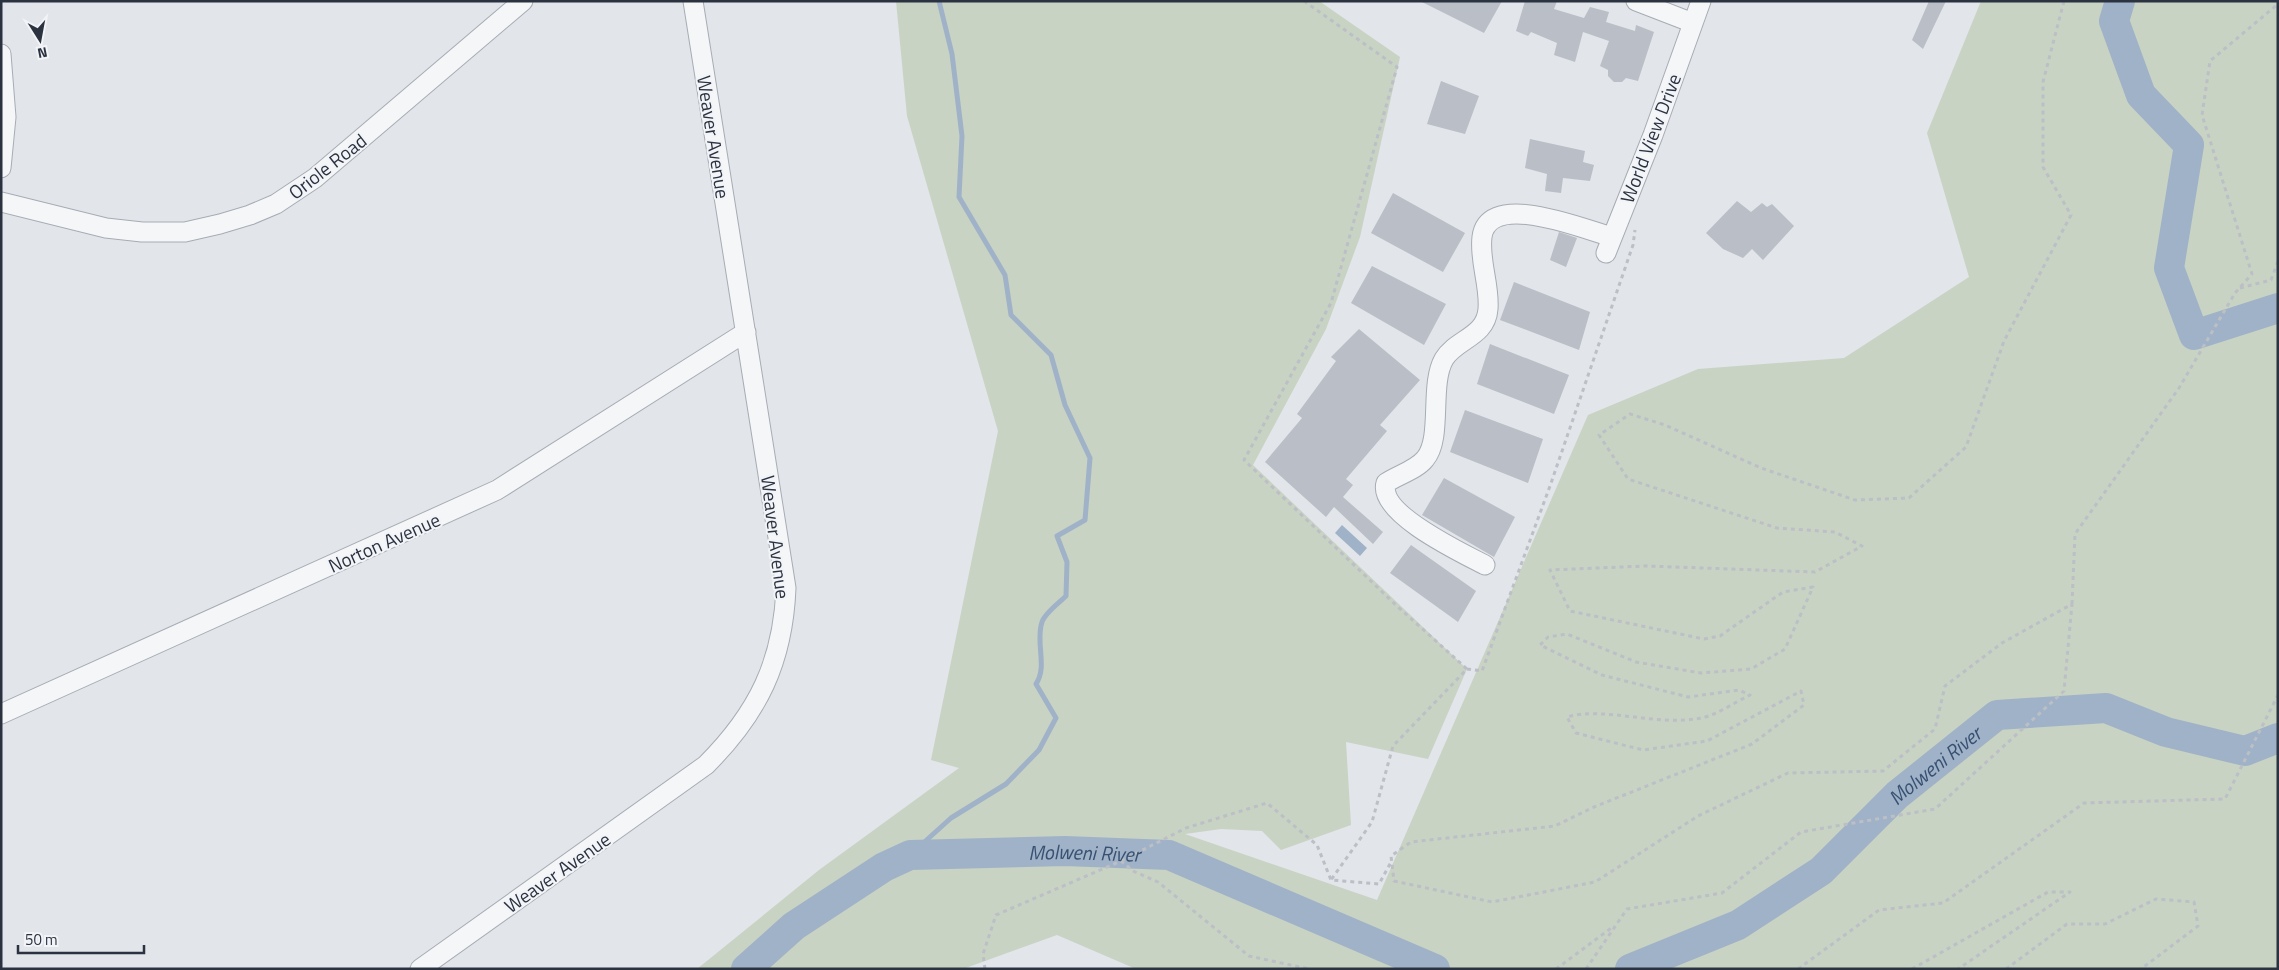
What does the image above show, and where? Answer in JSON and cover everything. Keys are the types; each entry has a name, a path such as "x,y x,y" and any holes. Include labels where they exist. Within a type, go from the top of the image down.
{"street":[{"name":"Oriole Road","path":"1,202 106,228 142,232 185,232 250,215 276,204 315,178 523,1"},
{"name":"Weaver Avenue","path":"420,969 706,765 730,741 750,713 767,683 782,630 786,588 692,1"},
{"path":"1636,1 1693,23"},
{"name":"World View Drive","path":"1484,565 1418,526 1397,510 1389,502 1385,490 1386,483 1427,457 1433,442 1440,367 1448,354 1474,335 1487,318 1488,294 1482,252 1484,230 1494,219 1518,213 1545,218 1609,245 1701,1"},
{"path":"1,54 6,117 1,168"},
{"name":"Norton Avenue","path":"1,714 489,494 746,332"}],"path":[{"path":"1304,1 1397,67 1331,303 1244,460 1398,607 1467,669 1482,671 1550,486 1630,254 1636,218 1622,214"},
{"path":"2064,1 2043,82 2043,168 2071,215 2004,341 1966,447 1909,498 1855,500 1761,468 1665,425 1630,414 1599,435 1628,479 1777,528 1835,532 1862,546 1815,572 1646,566 1550,570 1570,610 1704,639 1720,636 1783,592 1813,587 1785,649 1751,669 1701,673 1636,662 1567,634 1548,637 1540,645 1602,674 1688,697 1739,690 1750,695 1702,718 1644,720 1582,712 1567,717 1576,733 1643,750 1707,741 1801,692 1804,705 1752,744 1594,807 1555,826 1410,842 1391,856 1394,881 1492,902 1595,882 1698,816 1788,773 1883,772 1935,729 1945,686 2002,643 2072,604"},
{"path":"1586,969 1627,909 1722,893 1801,832 1935,809 2064,691 2072,604 2075,534 2179,388 2239,289 2252,274 2202,115 2210,61 2278,4"},
{"path":"2239,289 2271,280 2278,261"},
{"path":"1331,880 1372,822 1394,746 1467,669"},
{"path":"1798,969 1879,910 1943,903 2084,803 2225,799 2278,695"},
{"path":"985,969 983,954 996,915 1121,861 1186,828 1267,803 1318,844 1331,880"},
{"path":"1121,861 1133,871 1158,882 1248,956 1309,969"},
{"path":"1331,880 1378,884 1391,861"},
{"path":"1912,969 2048,892 2070,892 1958,969"},
{"path":"2006,969 2067,924 2106,924 2156,899 2194,902 2198,926 2141,969"},
{"path":"1556,969 1616,925"}],"green space":[{"path":"896,1 1319,1 1400,57 1360,237 1326,329 1253,465 1467,669 1428,759 1346,742 1351,825 1281,850 1262,831 1221,829 1185,834 1377,900 1588,415 1698,369 1844,358 1969,277 1927,133 1981,1 2278,1 2278,969 1136,969 1057,935 963,969 697,969 819,870 959,768 931,760 998,431 907,116"}],"water":[{"path":"1342,525 1367,548 1360,556 1335,533"}],"building":[{"path":"1420,1 1502,1 1484,33"},
{"path":"1525,1 1557,1 1554,9 1584,18 1590,7 1609,12 1606,22 1635,31 1636,25 1654,32 1638,81 1626,78 1622,82 1614,82 1608,76 1608,70 1600,66 1609,41 1583,32 1575,62 1554,55 1557,43 1531,32 1528,36 1516,31"},
{"path":"1929,1 1946,1 1923,49 1912,40"},
{"path":"1441,81 1479,96 1465,134 1427,124"},
{"path":"1530,139 1585,151 1583,162 1594,165 1590,181 1563,178 1561,193 1545,191 1547,174 1525,168"},
{"path":"1393,193 1465,233 1443,272 1371,233"},
{"path":"1737,201 1751,212 1762,203 1767,207 1772,204 1794,226 1763,260 1752,249 1743,258 1723,249 1706,233"},
{"path":"1559,232 1577,238 1566,267 1550,260"},
{"path":"1372,266 1446,304 1424,345 1351,303"},
{"path":"1514,282 1590,312 1579,350 1500,320"},
{"path":"1359,329 1420,380 1380,425 1387,431 1346,479 1353,485 1343,497 1383,532 1373,544 1334,507 1326,517 1265,462 1302,418 1297,414 1336,361 1331,357"},
{"path":"1490,344 1569,375 1554,414 1477,384"},
{"path":"1465,410 1543,439 1528,483 1450,452"},
{"path":"1444,478 1515,517 1494,557 1422,515"},
{"path":"1411,545 1476,591 1458,622 1390,573"}],"waterway":[{"path":"910,855 951,818 1006,784 1039,750 1056,718 1036,684 1041,670 1040,630 1046,615 1066,596 1067,562 1057,536 1085,520 1090,458 1065,405 1051,355 1011,315 1005,275 959,197 962,136 952,54 939,1"},
{"name":"Molweni River","path":"2120,1 2114,21 2141,95 2189,145 2169,268 2194,335 2278,308"},
{"name":"Molweni River","path":"1630,969 1738,925 1821,871 1897,795 1997,715 2106,708 2166,732 2245,751 2278,738"},
{"name":"Molweni River","path":"746,969 794,926 884,867 910,855 1065,851 1169,855 1435,969"}]}
